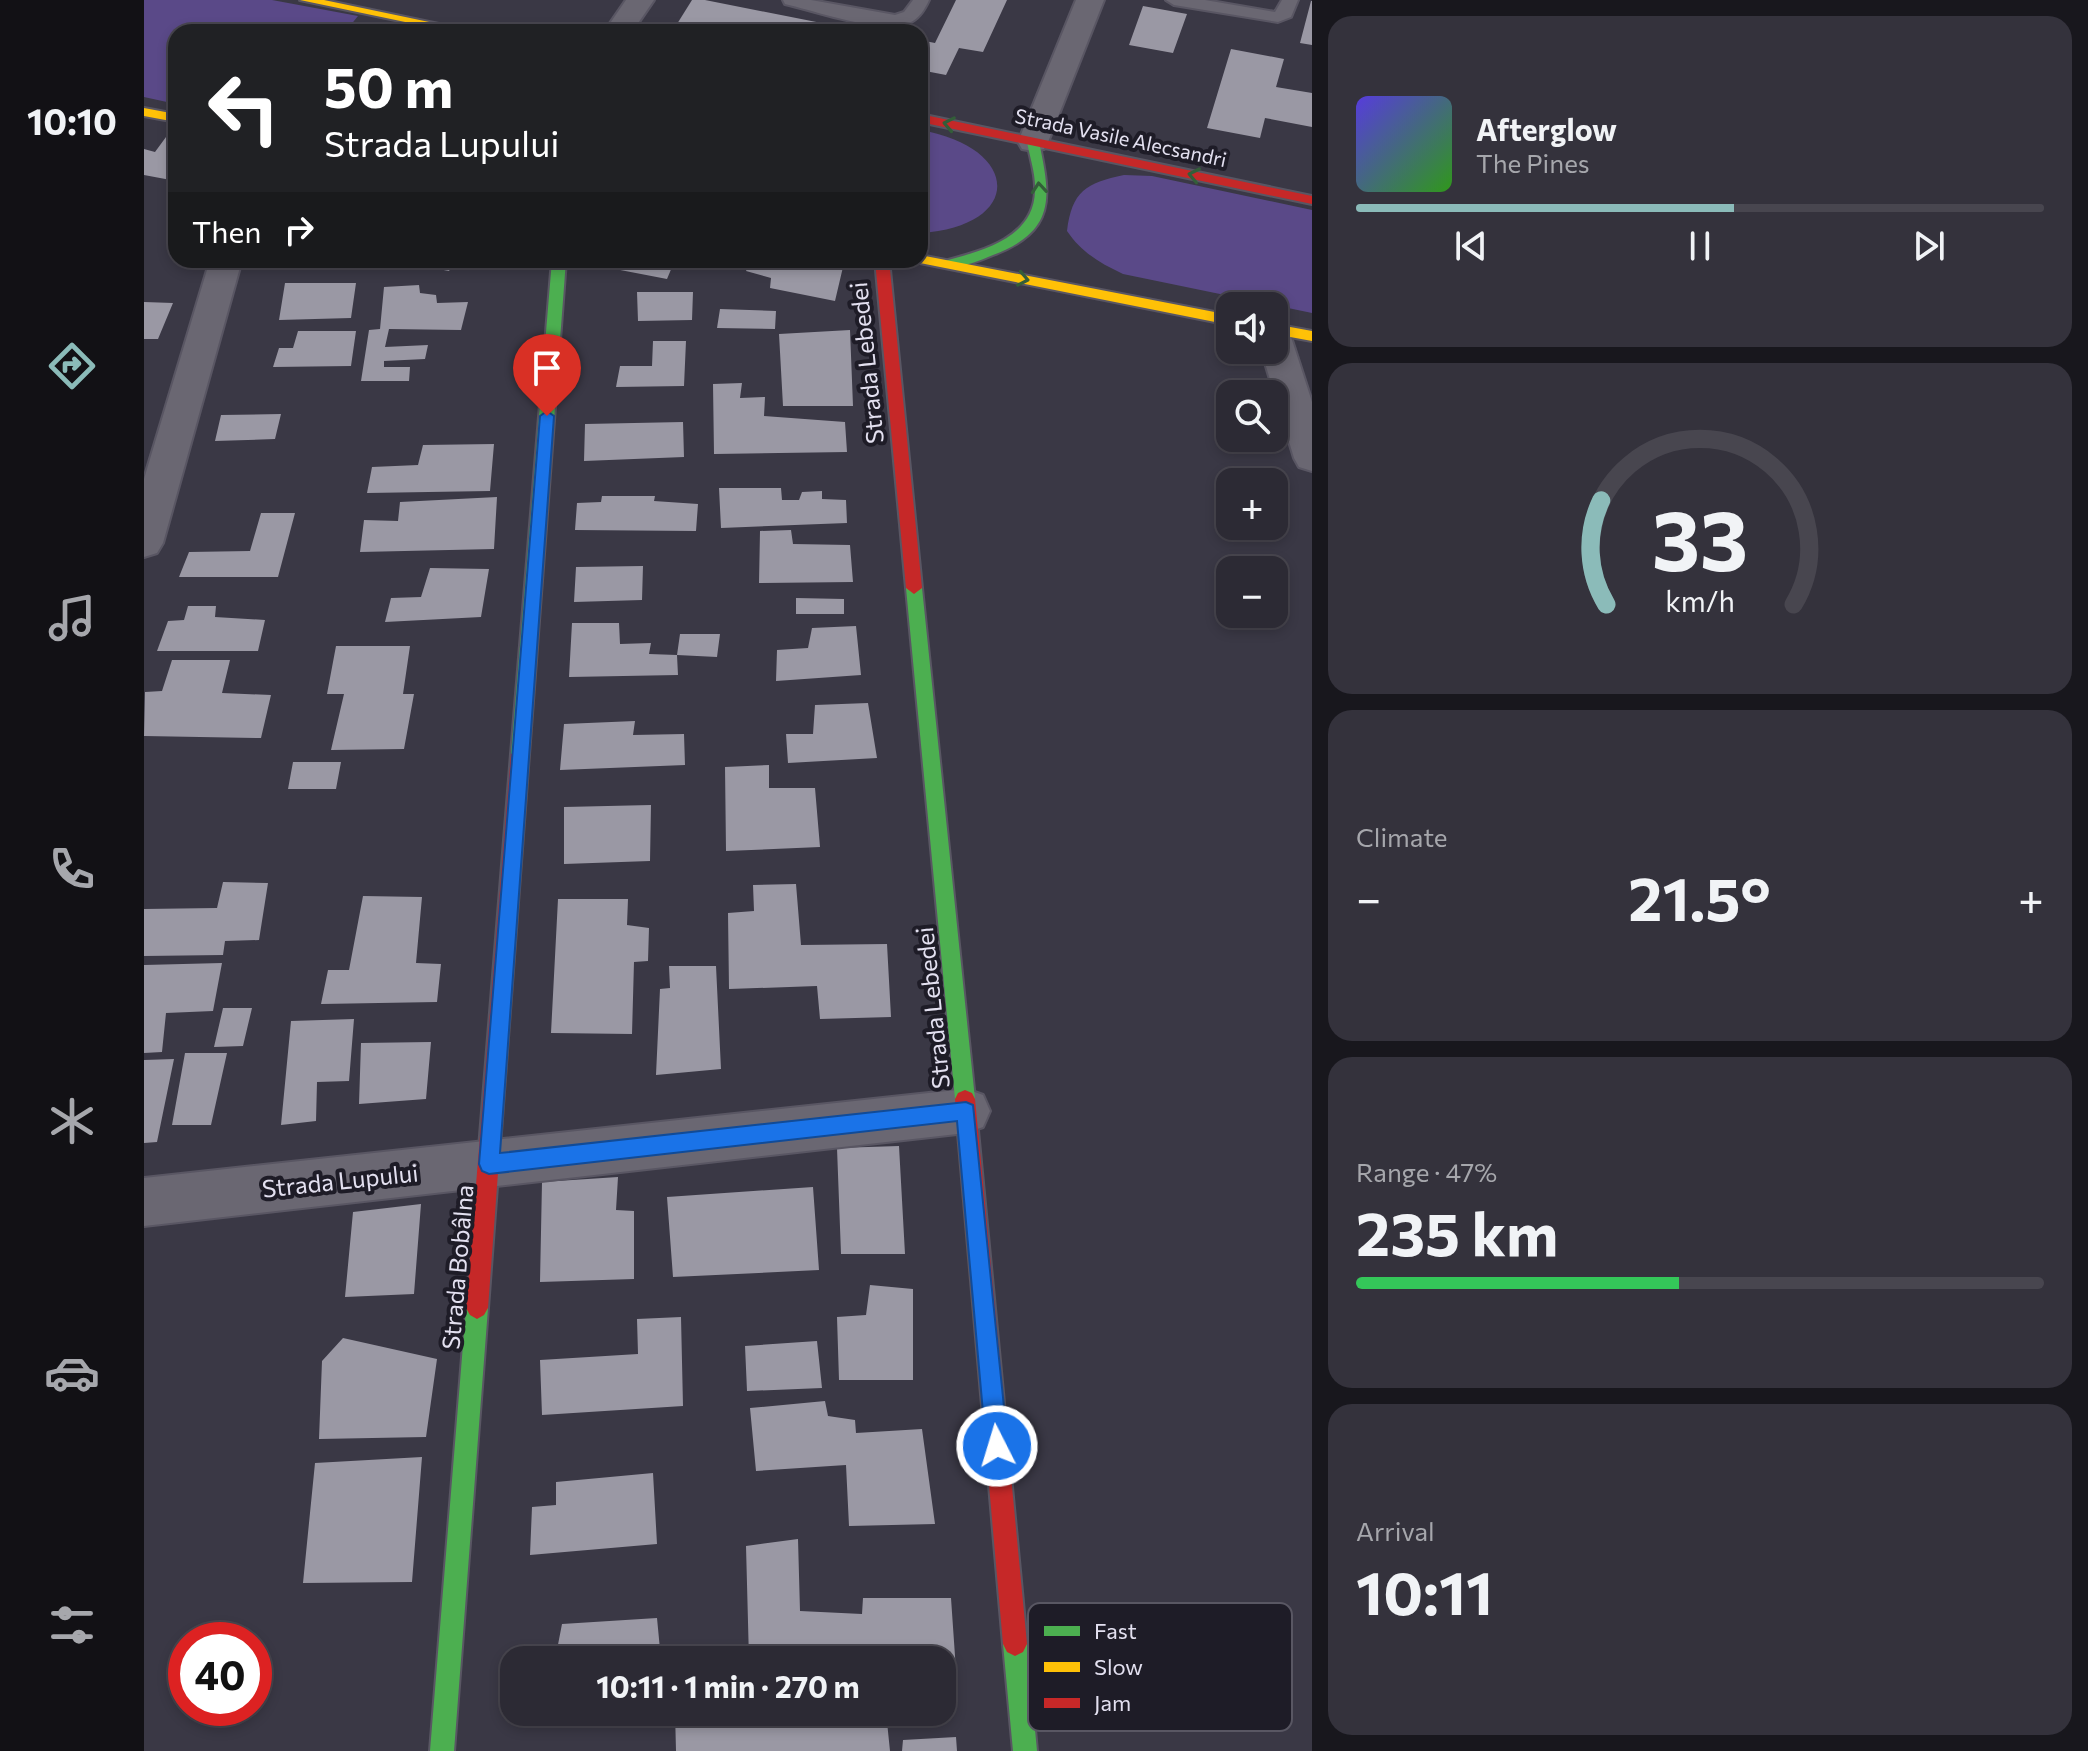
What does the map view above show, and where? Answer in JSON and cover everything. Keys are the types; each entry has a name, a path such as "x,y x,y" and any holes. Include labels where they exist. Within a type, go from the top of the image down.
{"street":[{"path":"306,0 394,24"},
{"path":"624,24 640,0"},
{"path":"946,264 982,256 1015,240 1031,222 1042,198 1033,142 1090,0"},
{"path":"144,112 168,116"},
{"name":"Strada Vasile Alecsandri","path":"928,120 1312,200"},
{"path":"928,261 1216,317"},
{"path":"144,543 224,268"},
{"name":"Strada Bobâlna","path":"442,1751 558,268"},
{"name":"Strada Lebedei","path":"883,268 1025,1751"},
{"path":"1288,332 1312,336"},
{"path":"1282,364 1312,458"},
{"name":"Strada Lupului","path":"144,1202 966,1111"}],"lane":[{"path":"791,0 885,20 903,20 914,12 921,0"},
{"path":"1174,0 1278,17 1285,13 1290,0"}],"shaded area":[{"path":"144,0 272,0 358,16 352,24 168,24 168,102 144,97"},
{"path":"928,132 953,139 977,152 992,168 997,185 993,202 978,216 954,227 928,232"},
{"path":"1124,175 1152,176 1312,210 1312,313 1288,308 1288,292 1216,293 1123,274 1092,257 1067,231 1077,198 1100,182"}],"building":[{"path":"692,0 705,0 826,24 677,24"},
{"path":"956,0 1007,0 983,52 959,48 946,75 928,72 928,42 935,43"},
{"path":"1312,1 1312,45 1300,43"},
{"path":"1143,6 1187,14 1173,53 1129,45"},
{"path":"1231,49 1284,59 1276,87 1312,93 1312,127 1265,118 1260,138 1207,128"},
{"path":"168,137 168,180 144,175 144,149 155,152"},
{"path":"610,268 672,268 667,279"},
{"path":"747,268 843,268 835,301 770,288 771,278 746,271"},
{"path":"285,283 356,283 351,318 279,320"},
{"path":"419,285 420,293 436,295 437,303 468,302 461,330 389,329 385,347 428,345 425,359 384,361 384,367 410,367 409,381 361,381 369,330 380,329 384,287"},
{"path":"637,292 693,292 692,320 638,321"},
{"path":"144,302 173,303 158,339 144,339"},
{"path":"720,309 776,311 775,329 717,328"},
{"path":"850,330 853,406 783,406 779,334"},
{"path":"298,331 356,331 351,366 273,367 279,348 293,348"},
{"path":"653,341 686,341 684,386 616,387 620,366 652,366"},
{"path":"742,383 740,398 765,397 764,416 845,422 847,452 714,454 713,384"},
{"path":"281,414 275,439 215,441 221,415"},
{"path":"683,422 684,457 584,461 585,424"},
{"path":"494,444 490,491 367,493 372,467 418,465 423,445"},
{"path":"719,488 781,488 782,500 799,500 802,492 822,491 822,499 846,500 847,523 721,528"},
{"path":"602,496 655,496 654,501 698,504 696,531 575,530 577,503 601,502"},
{"path":"497,497 494,549 360,552 364,520 398,521 400,502"},
{"path":"261,513 295,513 278,577 179,577 189,552 250,551"},
{"path":"791,530 793,544 850,545 853,582 759,583 760,531"},
{"path":"643,566 642,600 574,602 576,567"},
{"path":"430,568 489,569 481,617 385,622 391,598 421,597"},
{"path":"796,598 844,599 844,614 796,614"},
{"path":"188,606 216,606 215,617 265,620 258,651 157,651 168,621 184,620"},
{"path":"572,623 619,623 620,644 651,643 649,654 677,655 678,675 569,677"},
{"path":"856,626 861,675 776,681 777,650 808,648 812,628"},
{"path":"680,634 720,634 717,657 677,655"},
{"path":"336,646 410,646 403,694 414,694 404,749 331,750 344,694 327,694"},
{"path":"172,660 230,660 222,693 271,695 261,738 144,736 145,692 162,691"},
{"path":"868,703 877,758 788,763 786,734 813,734 815,705"},
{"path":"635,721 633,735 684,734 685,765 560,770 564,724"},
{"path":"293,762 341,762 336,789 288,789"},
{"path":"769,765 769,788 815,788 820,847 726,851 725,767"},
{"path":"651,805 650,861 564,864 564,807"},
{"path":"223,882 268,883 259,940 225,941 223,955 144,956 144,909 217,908"},
{"path":"796,884 801,945 887,944 891,1017 820,1019 817,986 729,989 728,913 754,911 753,885"},
{"path":"363,896 422,897 416,963 441,964 437,1002 321,1004 328,970 349,970"},
{"path":"558,899 628,899 627,925 649,928 648,961 634,962 632,1034 551,1033"},
{"path":"222,963 213,1011 166,1013 162,1052 144,1053 144,965"},
{"path":"669,966 716,966 721,1069 656,1075 660,989 670,988"},
{"path":"223,1008 252,1008 243,1046 214,1047"},
{"path":"354,1019 349,1081 317,1082 316,1121 281,1125 291,1021"},
{"path":"431,1042 426,1099 359,1104 361,1043"},
{"path":"185,1053 227,1053 211,1125 172,1125"},
{"path":"174,1059 157,1142 144,1143 144,1060"},
{"path":"899,1146 905,1254 841,1254 837,1148"},
{"path":"618,1177 616,1210 634,1211 634,1279 540,1282 542,1182"},
{"path":"813,1187 819,1270 673,1277 667,1197"},
{"path":"421,1204 414,1294 345,1297 353,1212"},
{"path":"870,1285 913,1289 913,1380 839,1380 837,1317 866,1315"},
{"path":"681,1317 683,1406 542,1415 540,1360 638,1354 637,1319"},
{"path":"343,1338 437,1359 426,1437 319,1439 322,1361"},
{"path":"817,1341 822,1388 747,1391 745,1346"},
{"path":"825,1401 828,1416 855,1420 856,1433 922,1429 935,1524 849,1526 846,1465 756,1471 750,1408"},
{"path":"422,1457 412,1582 303,1583 315,1463"},
{"path":"653,1473 657,1544 530,1555 532,1507 556,1505 556,1482"},
{"path":"798,1539 800,1611 862,1614 863,1598 951,1598 954,1646 749,1646 746,1546"},
{"path":"657,1618 660,1646 558,1646 562,1624"},
{"path":"675,1726 887,1726 890,1751 676,1751"},
{"path":"956,1737 957,1751 902,1751 903,1740"}],"traffic: fast":[{"path":"949,264 995,250 1033,222 1040,208 1042,192 1033,142"},
{"path":"520,754 558,268"},
{"path":"914,588 965,1099"},
{"path":"442,1751 477,1308"},
{"path":"1015,1644 1025,1751"}],"traffic: slow":[{"path":"306,0 430,24"},
{"path":"144,112 168,116"},
{"path":"928,261 1216,317"},
{"path":"1288,332 1312,336"}],"traffic: jam":[{"path":"928,120 1312,200"},
{"path":"883,268 914,588"},
{"path":"477,1308 520,754"},
{"path":"965,1099 1015,1644"}],"route":[{"path":"547,416 489,1164 966,1111 997,1446"}]}
